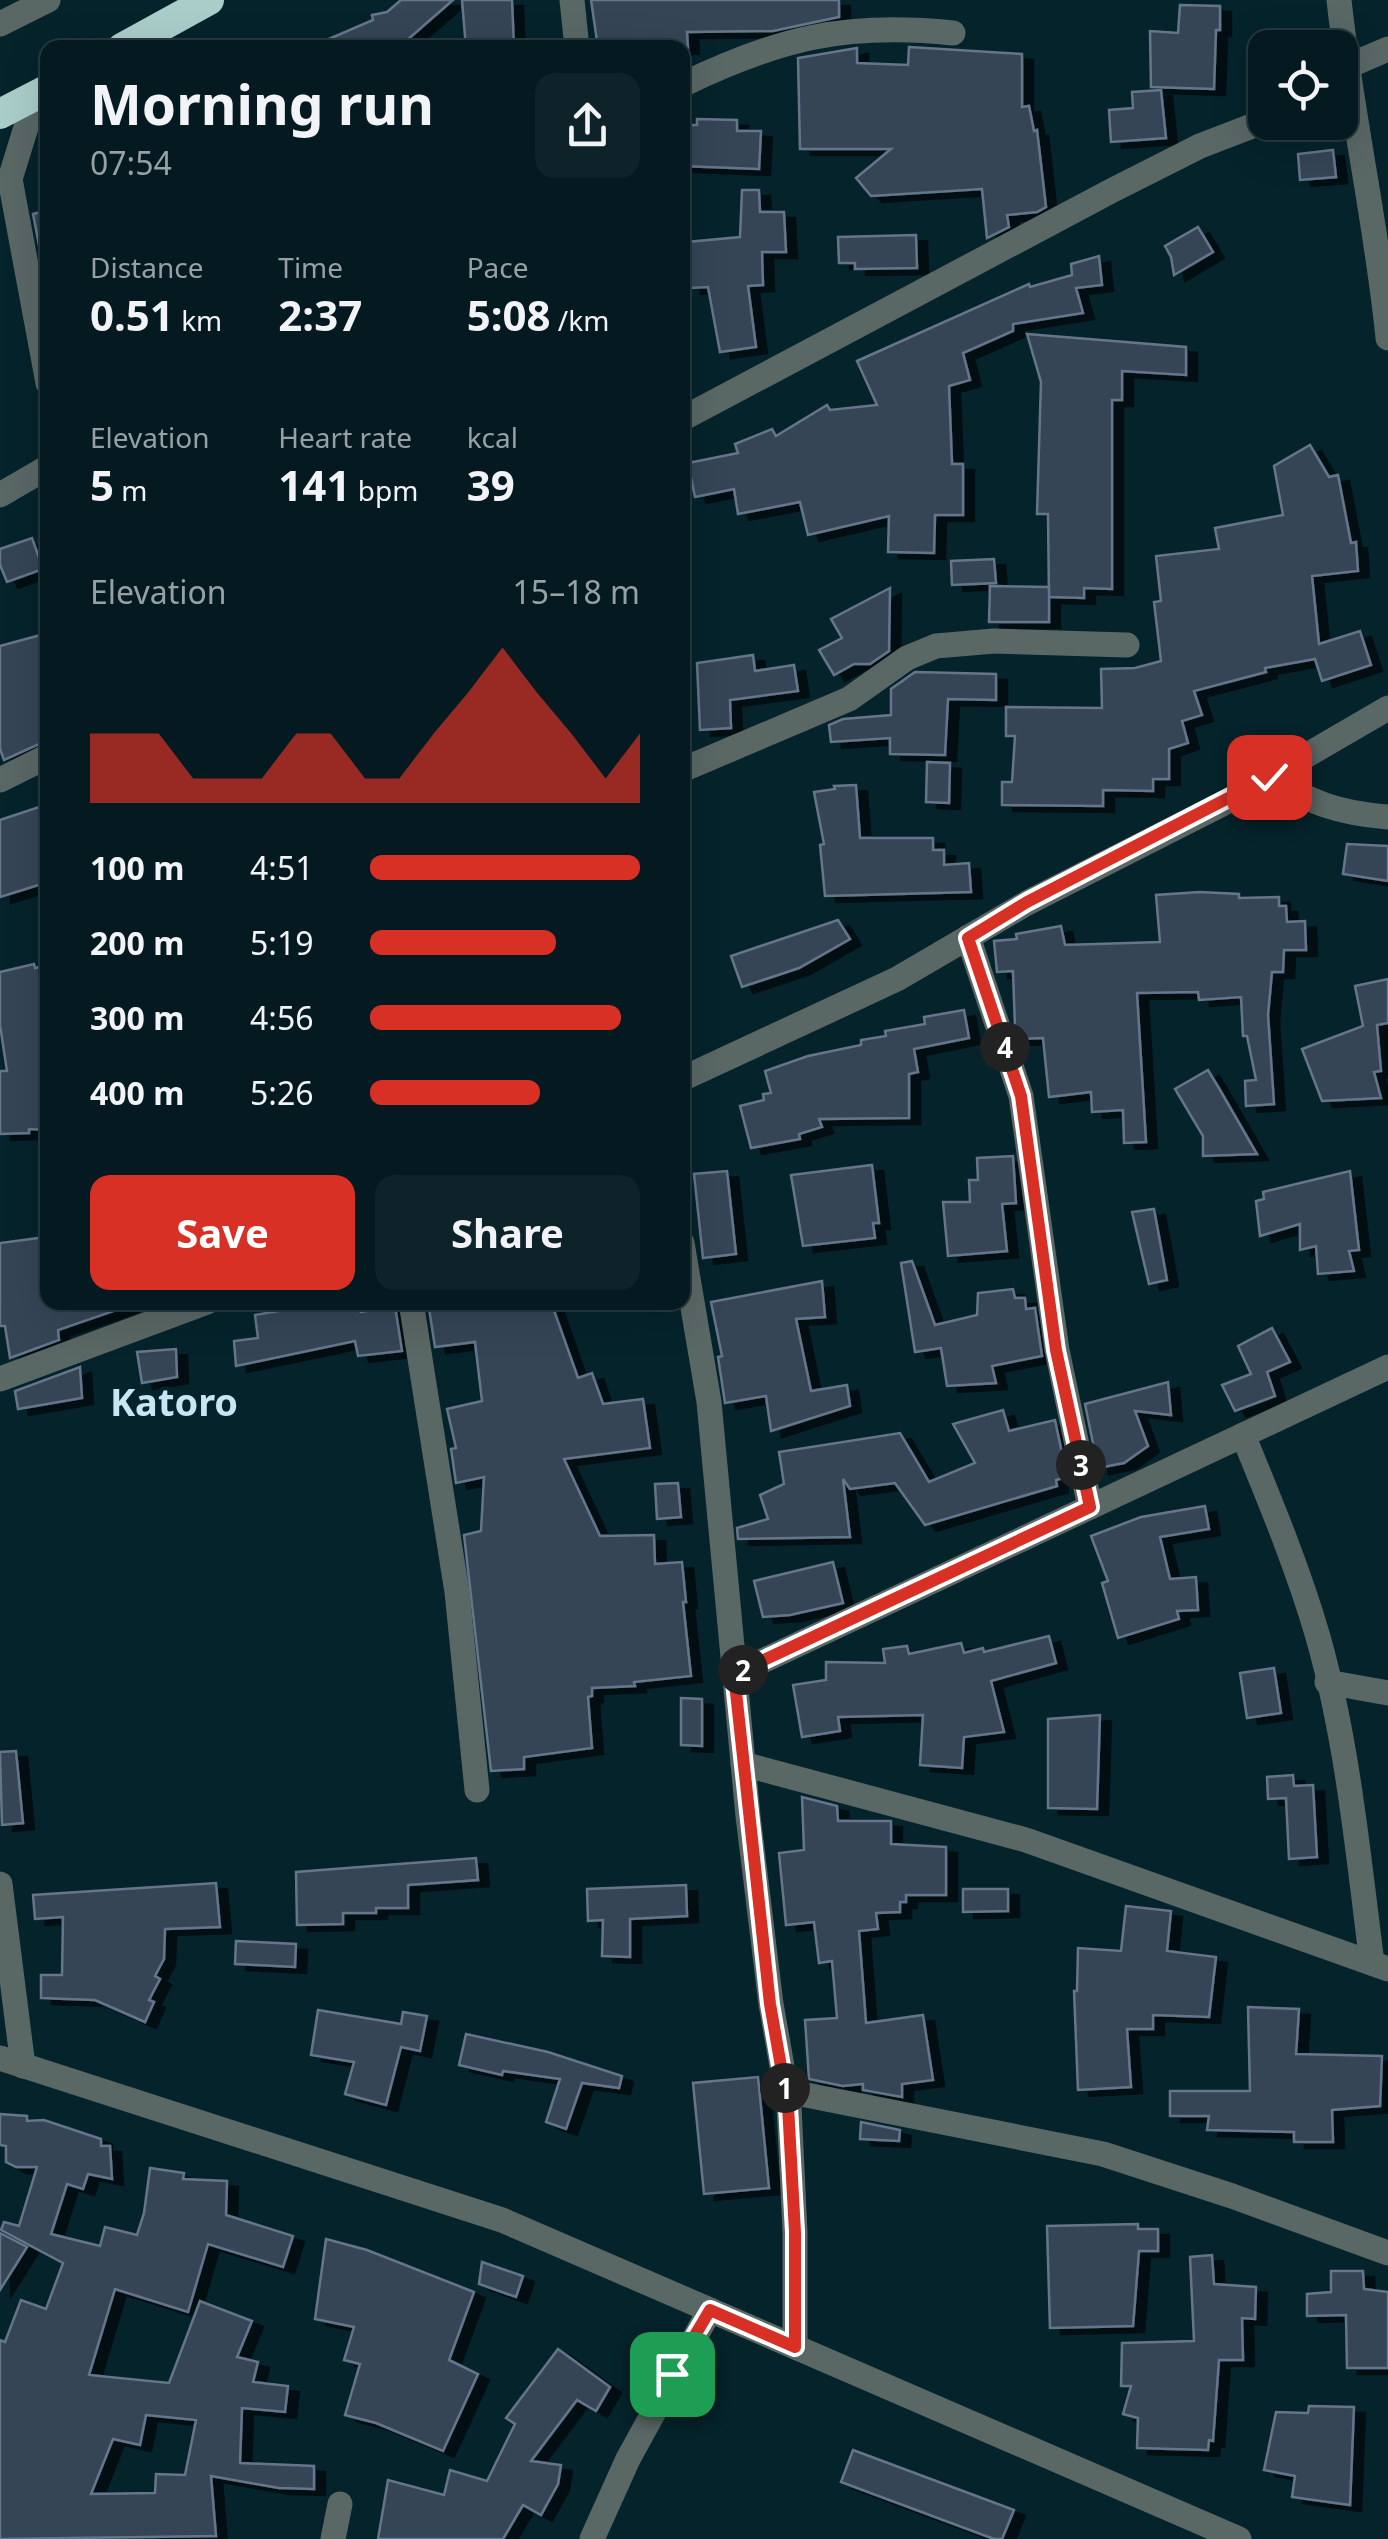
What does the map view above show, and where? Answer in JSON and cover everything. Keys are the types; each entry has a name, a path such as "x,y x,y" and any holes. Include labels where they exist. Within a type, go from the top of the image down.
{"highway":[{"path":"136,40 208,0"},
{"path":"0,114 40,93"}],"street":[{"path":"0,24 48,0"},
{"path":"572,0 576,40"},
{"path":"1340,0 1342,30"},
{"path":"690,80 743,56 826,33 900,28 953,33"},
{"path":"1358,72 1388,49"},
{"path":"40,98 10,180 40,340"},
{"path":"690,415 1111,191 1248,127"},
{"path":"1358,140 1379,250 1388,338"},
{"path":"0,495 40,472"},
{"path":"690,767 849,700 907,658 936,646 994,640 1127,645"},
{"path":"690,1075 898,979 1027,902 1269,777 1388,708"},
{"path":"0,780 40,760"},
{"path":"1269,777 1310,802 1354,814 1388,817"},
{"path":"968,938 1021,1096 1056,1350 1090,1507"},
{"path":"690,1292 708,1402 770,2004 786,2091 795,2232 795,2347"},
{"path":"0,1379 185,1310"},
{"path":"411,1310 456,1592 477,1790"},
{"path":"734,1674 1388,1367"},
{"path":"743,1764 1026,1840 1380,1966 1349,1782 1318,1638 1280,1526 1243,1435"},
{"path":"1328,1682 1388,1693"},
{"path":"0,1884 11,2062 502,2220 1239,2539"},
{"path":"786,2091 1104,2154 1388,2253"},
{"path":"592,2539 646,2425 710,2310"},
{"path":"333,2539 340,2504"}],"building":[{"path":"401,0 453,0 407,40 327,40 373,20 372,15 387,12"},
{"path":"462,0 512,0 514,40 465,40"},
{"path":"591,0 839,0 839,17 773,31 687,32 688,40 597,40"},
{"path":"1180,5 1220,6 1214,89 1151,87 1150,31 1178,33"},
{"path":"909,47 1022,54 1022,107 1029,106 1034,131 1037,130 1046,207 1037,212 1007,215 1009,227 987,238 982,189 871,196 856,178 891,149 800,149 798,58 857,48 857,63 908,65"},
{"path":"1161,90 1166,138 1111,142 1109,110 1133,108 1132,92"},
{"path":"697,119 737,120 737,131 761,131 759,169 690,166 690,125 697,125"},
{"path":"1333,150 1336,177 1300,180 1298,154"},
{"path":"742,190 759,190 760,212 784,212 786,252 762,252 763,285 748,286 756,347 720,352 708,287 690,288 690,242 740,237"},
{"path":"40,212 40,250 33,214"},
{"path":"1198,227 1213,252 1174,275 1165,246"},
{"path":"916,235 917,268 855,269 855,263 839,263 838,237"},
{"path":"1099,256 1102,285 1076,288 1083,313 1013,324 1013,331 963,353 970,380 949,386 952,464 963,464 963,515 935,515 934,553 888,552 889,516 808,535 800,502 738,514 734,489 695,497 690,463 738,453 735,444 772,429 776,436 827,405 830,410 877,405 857,361 1029,284 1030,287 1072,275 1071,264"},
{"path":"1027,334 1186,347 1186,375 1122,371 1122,400 1112,400 1112,589 1084,588 1084,598 1049,597 1048,514 1037,514 1041,382"},
{"path":"1310,445 1329,477 1338,475 1351,543 1356,542 1358,571 1312,576 1319,644 1360,631 1371,665 1322,681 1315,659 1265,668 1266,672 1194,691 1202,715 1182,721 1188,743 1169,749 1169,779 1153,779 1153,791 1103,790 1103,806 1002,805 1002,782 1012,782 1015,736 1006,736 1006,707 1102,708 1101,669 1135,668 1161,661 1154,602 1161,601 1156,556 1219,549 1215,528 1283,515 1274,466"},
{"path":"32,538 40,570 7,582 0,565 0,549"},
{"path":"994,559 996,583 952,585 951,561"},
{"path":"990,586 1049,587 1049,622 989,622"},
{"path":"890,588 889,651 870,664 854,664 834,675 819,650 842,638 831,619"},
{"path":"40,635 40,744 4,760 0,749 0,646"},
{"path":"753,655 755,671 794,665 798,691 730,700 731,728 700,730 697,663"},
{"path":"915,672 996,674 996,700 948,699 945,755 890,754 890,738 831,742 829,725 843,719 891,715 891,689"},
{"path":"927,762 950,763 949,803 926,802"},
{"path":"856,785 860,838 933,838 933,850 944,850 944,865 969,863 971,892 825,896 820,845 824,844 814,792"},
{"path":"40,807 40,884 0,897 0,820"},
{"path":"1347,844 1388,846 1388,881 1343,874"},
{"path":"1239,894 1239,898 1279,897 1279,906 1286,906 1287,922 1305,921 1306,950 1284,950 1283,972 1272,972 1268,1015 1274,1104 1246,1106 1245,1081 1256,1080 1247,1036 1243,1036 1241,997 1199,1000 1198,992 1137,993 1146,1142 1124,1143 1123,1110 1092,1112 1091,1092 1049,1097 1043,1038 1019,1039 1015,1028 1013,971 997,972 994,941 1017,939 1016,934 1061,926 1065,945 1160,942 1156,895"},
{"path":"838,920 850,939 799,968 742,987 731,956"},
{"path":"34,964 35,968 40,967 40,1130 29,1129 29,1133 0,1134 0,1071 7,1071 0,1025 0,972"},
{"path":"1388,979 1388,1023 1377,1025 1381,1071 1374,1072 1381,1098 1322,1101 1302,1049 1363,1026 1355,986"},
{"path":"964,1010 969,1038 914,1049 918,1072 909,1074 909,1118 819,1119 822,1127 799,1134 800,1139 751,1148 740,1106 764,1100 763,1094 771,1093 765,1071 808,1056 861,1045 861,1040 886,1036 885,1031 925,1024 924,1017"},
{"path":"1208,1070 1257,1154 1203,1156 1203,1136 1175,1089"},
{"path":"1013,1156 1016,1203 1002,1204 1007,1251 948,1256 943,1202 970,1202 969,1180 978,1180 977,1158"},
{"path":"872,1165 879,1223 873,1223 875,1238 803,1246 791,1175"},
{"path":"727,1171 736,1254 703,1258 694,1174"},
{"path":"1350,1171 1359,1250 1349,1251 1354,1271 1318,1274 1316,1246 1300,1250 1300,1224 1260,1236 1256,1201 1264,1199 1263,1192"},
{"path":"1154,1209 1167,1280 1149,1284 1132,1212"},
{"path":"40,1238 40,1310 116,1310 58,1330 59,1340 10,1358 5,1326 0,1326 0,1243"},
{"path":"912,1261 935,1325 977,1315 978,1293 1013,1289 1015,1298 1025,1298 1026,1309 1035,1308 1042,1356 992,1366 996,1383 947,1386 941,1348 915,1352 901,1263"},
{"path":"822,1281 825,1317 796,1319 811,1391 847,1385 850,1406 771,1431 766,1396 725,1403 718,1357 722,1356 711,1302"},
{"path":"284,1310 396,1310 402,1351 358,1356 355,1341 236,1366 234,1341 258,1338 255,1315"},
{"path":"429,1310 554,1310 578,1378 592,1373 603,1404 643,1399 650,1448 564,1459 600,1536 654,1535 655,1564 682,1562 691,1676 634,1682 635,1686 592,1688 592,1696 588,1697 592,1748 524,1757 524,1769 491,1771 464,1535 481,1531 484,1477 456,1483 451,1449 456,1448 447,1409 482,1401 475,1342 435,1347"},
{"path":"1272,1328 1290,1362 1267,1372 1275,1396 1235,1411 1222,1385 1251,1374 1238,1346"},
{"path":"176,1349 177,1377 142,1383 137,1352"},
{"path":"80,1367 82,1398 18,1409 15,1391"},
{"path":"1168,1382 1171,1415 1135,1411 1148,1446 1124,1463 1098,1468 1085,1404"},
{"path":"1003,1410 1009,1431 1055,1420 1067,1477 1056,1480 1057,1486 925,1525 895,1483 850,1489 843,1479 850,1537 738,1539 737,1528 768,1519 760,1495 784,1484 779,1452 900,1433 929,1482 975,1463 953,1424"},
{"path":"678,1483 681,1517 657,1519 655,1484"},
{"path":"1205,1506 1209,1529 1160,1537 1170,1579 1196,1577 1198,1610 1177,1611 1179,1619 1118,1638 1102,1583 1108,1581 1091,1536 1141,1517"},
{"path":"833,1562 843,1603 763,1617 754,1581"},
{"path":"1049,1636 1056,1663 991,1681 1004,1732 964,1737 962,1768 920,1765 923,1715 838,1717 840,1731 802,1737 793,1685 826,1680 826,1662 885,1663 883,1649 907,1646 909,1654 961,1643 964,1653 983,1648 984,1652"},
{"path":"1274,1668 1281,1713 1247,1718 1240,1673"},
{"path":"681,1698 702,1699 702,1746 681,1745"},
{"path":"1100,1715 1097,1809 1048,1808 1048,1719"},
{"path":"16,1751 23,1823 2,1825 0,1752"},
{"path":"1293,1775 1294,1786 1313,1785 1317,1857 1289,1859 1286,1798 1268,1799 1267,1777"},
{"path":"802,1797 837,1806 838,1821 891,1821 891,1844 946,1847 946,1895 906,1895 906,1902 900,1902 900,1912 876,1913 878,1929 859,1931 866,2023 923,2015 933,2080 902,2084 902,2097 863,2090 863,2084 843,2086 809,2079 805,2020 837,2018 832,1961 819,1963 814,1922 786,1925 779,1853 804,1850"},
{"path":"476,1858 478,1880 408,1885 408,1908 343,1913 343,1924 297,1925 296,1872"},
{"path":"216,1883 220,1927 165,1929 164,1959 155,1976 160,1979 149,2000 154,2002 145,2022 95,2000 41,1998 41,1975 62,1975 63,1917 35,1919 33,1895"},
{"path":"686,1885 687,1916 630,1919 630,1957 602,1956 603,1920 588,1921 587,1889"},
{"path":"963,1889 1008,1889 1008,1911 963,1912"},
{"path":"1126,1906 1171,1911 1167,1951 1216,1957 1209,2017 1153,2015 1153,2029 1127,2029 1131,2087 1078,2090 1074,1991 1078,1948 1121,1951"},
{"path":"236,1941 296,1944 295,1967 235,1964"},
{"path":"1248,2007 1299,2009 1296,2054 1382,2056 1380,2106 1332,2110 1333,2142 1294,2142 1294,2132 1207,2130 1209,2116 1170,2116 1170,2091 1250,2091"},
{"path":"318,2010 401,2024 403,2012 427,2016 420,2051 401,2047 386,2105 345,2094 354,2062 311,2055"},
{"path":"466,2034 548,2052 622,2076 619,2088 582,2083 566,2129 546,2122 560,2079 503,2071 502,2075 459,2065"},
{"path":"758,2077 769,2188 704,2194 693,2083"},
{"path":"0,2114 27,2116 27,2121 44,2120 101,2139 101,2146 110,2146 112,2179 88,2174 83,2189 67,2184 51,2234 100,2246 105,2227 137,2235 150,2168 184,2173 183,2179 227,2181 226,2215 293,2236 283,2267 208,2244 188,2312 115,2289 89,2375 169,2383 200,2301 252,2321 237,2357 258,2362 253,2382 288,2386 285,2412 242,2408 240,2463 314,2466 314,2489 279,2488 211,2476 216,2536 0,2539 0,2340 5,2342 21,2300 46,2309 63,2263 1,2230 4,2222 19,2226 37,2167 16,2167 6,2162 6,2146 0,2145","holes":["146,2415 196,2420 185,2475 156,2474 155,2493 91,2494 113,2439 140,2445"]},
{"path":"861,2122 900,2130 899,2141 860,2139"},
{"path":"1138,2224 1138,2229 1158,2229 1158,2251 1139,2251 1133,2326 1050,2328 1047,2226"},
{"path":"0,2233 27,2247 0,2290"},
{"path":"326,2239 367,2250 474,2292 449,2360 478,2374 443,2451 376,2423 345,2415 360,2364 344,2360 354,2327 315,2319"},
{"path":"1212,2255 1214,2284 1256,2287 1255,2319 1242,2318 1243,2360 1219,2360 1213,2441 1209,2440 1208,2450 1137,2448 1138,2418 1123,2414 1131,2386 1121,2386 1122,2343 1194,2341 1190,2257"},
{"path":"482,2262 523,2276 516,2297 479,2284"},
{"path":"1331,2271 1363,2271 1364,2289 1388,2292 1388,2368 1347,2368 1346,2315 1307,2316 1307,2294 1331,2292"},
{"path":"558,2349 610,2387 596,2411 577,2400 531,2461 561,2465 558,2484 541,2515 523,2505 503,2539 378,2539 388,2480 444,2495 450,2470 487,2481 515,2424 506,2418"},
{"path":"1309,2406 1354,2407 1350,2505 1292,2497 1295,2476 1264,2470 1276,2412 1308,2413"},
{"path":"853,2450 1014,2510 1002,2539 841,2482"}],"district":[{"name":"Katoro","path":"174,1401"}],"route":[{"path":"672,2374 710,2310 795,2347 795,2232 788,2106 770,2004 734,1674 1090,1507 1056,1350 1021,1096 968,938 1027,902 1269,777"}]}
